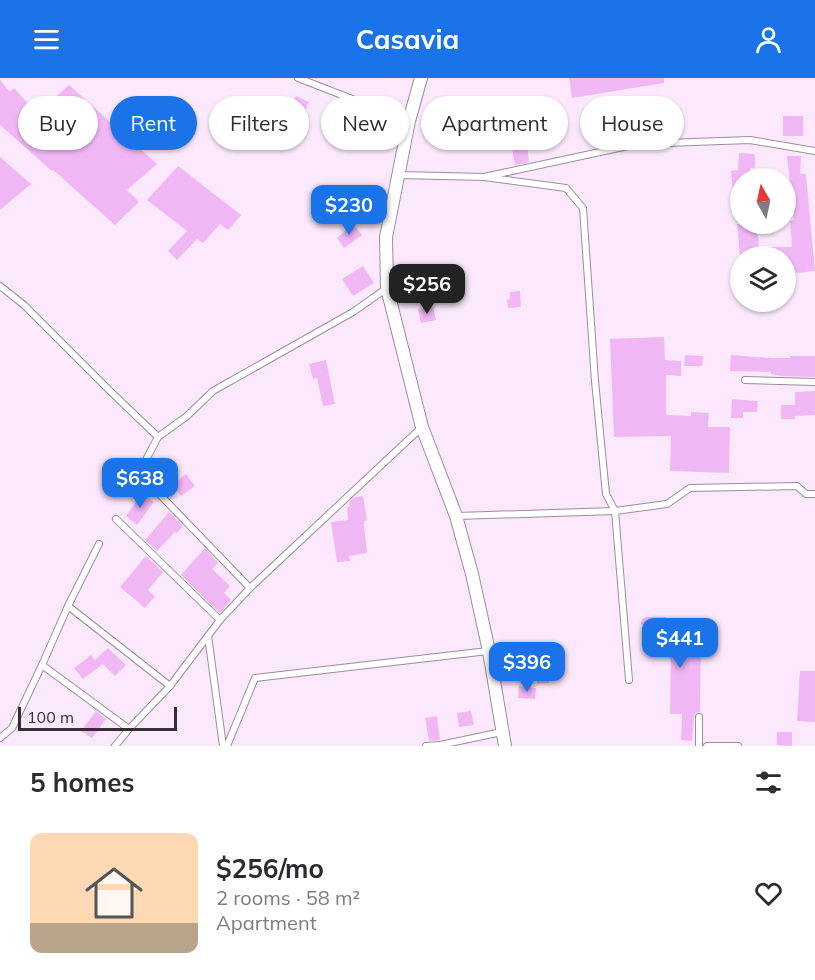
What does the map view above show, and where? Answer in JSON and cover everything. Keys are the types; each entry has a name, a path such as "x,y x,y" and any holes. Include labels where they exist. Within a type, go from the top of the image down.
{"street":[{"path":"409,121 421,78"},
{"path":"404,150 386,237 387,288 422,427 456,516 489,651 505,746"}],"lane":[{"path":"298,78 344,96"},
{"path":"484,177 637,144 750,140 815,150"},
{"path":"399,175 484,177 566,188 583,208 595,381 606,494 615,511 629,680"},
{"path":"0,286 24,305 158,437"},
{"path":"250,588 139,473 158,437 187,416 213,391 353,312 387,288"},
{"path":"745,380 815,382"},
{"path":"115,746 170,686 220,620 250,588 422,427"},
{"path":"456,516 615,511 667,504 690,488 797,486 806,494 815,494"},
{"path":"116,519 220,620"},
{"path":"0,738 12,728 99,544"},
{"path":"68,606 170,686"},
{"path":"208,636 225,746"},
{"path":"225,746 255,678 489,651"},
{"path":"42,665 129,729"},
{"path":"699,717 699,746"},
{"path":"426,746 502,732"},
{"path":"707,746 738,746"}],"building":[{"path":"569,78 664,78 664,83 572,98"},
{"path":"0,80 10,92 14,88 21,96 18,96 18,141 0,125"},
{"path":"69,85 81,96 57,96"},
{"path":"98,111 110,122 110,150 141,150 157,164 127,190 139,202 115,225 28,150 98,150"},
{"path":"783,116 803,116 803,136 783,136"},
{"path":"512,150 528,150 529,162 515,165"},
{"path":"739,153 755,154 755,168 738,168"},
{"path":"787,156 801,156 800,174 806,174 815,271 796,273 796,246 792,246 791,234 796,234 796,168 788,168"},
{"path":"0,157 31,184 0,210"},
{"path":"178,166 241,215 228,230 220,224 203,243 197,239 177,260 168,251 187,231 147,200"},
{"path":"353,224 362,235 344,248 337,238"},
{"path":"738,234 758,234 759,246 739,246"},
{"path":"363,266 374,283 353,296 342,279"},
{"path":"520,291 521,307 508,308 507,300 510,299 510,292"},
{"path":"433,306 436,320 421,323 418,309"},
{"path":"664,337 665,360 681,361 681,376 666,375 666,415 691,416 691,412 709,413 708,427 730,427 729,473 670,471 671,436 614,437 610,339"},
{"path":"685,355 703,356 702,366 684,366"},
{"path":"731,355 772,358 815,356 815,377 781,376 771,374 771,372 730,371"},
{"path":"326,360 335,404 323,406 317,378 313,379 309,364"},
{"path":"815,391 815,415 781,419 781,405 795,405 795,392"},
{"path":"732,399 758,401 757,412 743,412 743,418 731,418"},
{"path":"186,474 195,486 181,496 172,485"},
{"path":"142,494 154,502 137,525 126,516"},
{"path":"363,496 367,520 364,521 364,526 367,553 349,556 350,561 337,562 331,522 348,520 349,502 355,497"},
{"path":"169,512 183,526 157,551 145,540"},
{"path":"205,548 218,563 212,569 230,586 224,593 231,600 220,613 181,575"},
{"path":"146,556 163,572 148,590 155,596 145,608 120,587"},
{"path":"666,617 667,631 701,631 700,712 694,716 692,741 681,740 682,714 670,714 671,645 643,645 642,639 650,632 641,624 642,619"},
{"path":"108,648 126,665 115,676 103,664 83,679 74,668 91,655 95,660"},
{"path":"547,668 549,683 537,684 535,669"},
{"path":"800,671 815,671 815,722 797,721"},
{"path":"519,686 536,688 535,699 518,698"},
{"path":"96,711 106,719 92,738 81,731"},
{"path":"471,711 474,725 459,727 457,713"},
{"path":"437,716 440,740 429,741 425,718"},
{"path":"777,732 792,732 792,746 777,745"}]}
